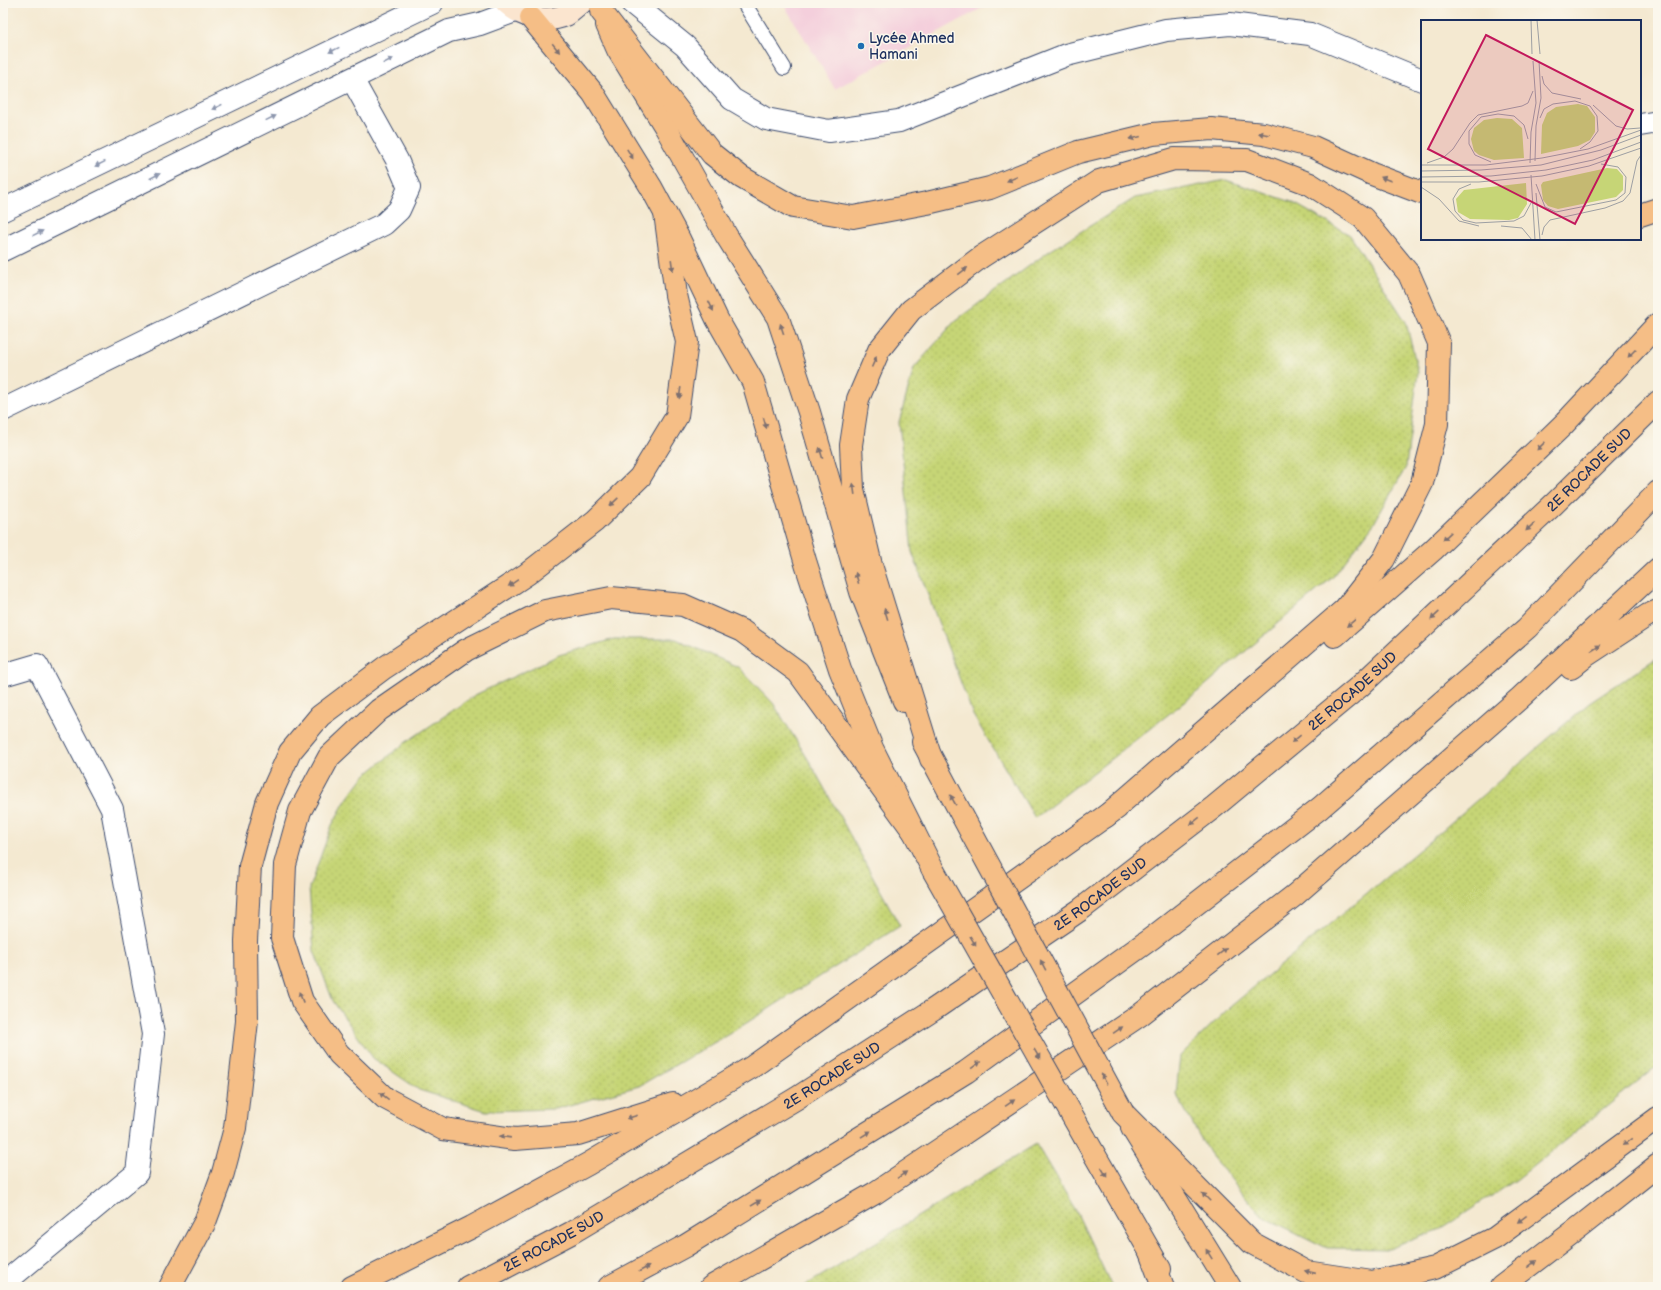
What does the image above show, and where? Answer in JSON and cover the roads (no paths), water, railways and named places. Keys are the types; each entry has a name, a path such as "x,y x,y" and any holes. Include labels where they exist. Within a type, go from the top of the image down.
{"highway":[{"path":"599,7 712,154 741,177 793,207 853,217 927,203 990,188 1078,152 1153,134 1211,129 1264,134 1313,147 1372,174 1421,193"},
{"path":"599,7 618,50 666,128 726,235 778,318 809,412 861,592 902,696 931,759 1123,1113 1230,1287"},
{"path":"518,10 593,93 664,212 679,239 717,319 754,382 806,564 840,669 872,748 933,870 1150,1252 1172,1287"},
{"path":"931,759 871,565 853,489 851,445 858,399 879,350 912,310 981,258 1099,181 1174,159 1247,160 1310,184 1363,218 1409,274 1439,343 1437,424 1422,483 1384,559 1345,609 1106,817"},
{"path":"1641,215 1658,209"},
{"path":"170,1287 205,1222 223,1173 234,1128 247,1021 246,941 250,866 267,803 290,752 320,716 384,668 528,574 595,521 640,477 677,416 687,342 676,295 664,212"},
{"path":"352,1287 472,1227 588,1164 752,1067 1106,817 1182,761 1369,608 1433,550 1558,430 1658,324"},
{"name":"2E ROCADE SUD","path":"468,1287 571,1233 797,1098 933,1010 1080,910 1214,806 1360,686 1554,504 1658,402"},
{"path":"609,1287 686,1246 966,1072 1152,938 1320,808 1515,638 1658,492"},
{"path":"1295,895 1520,698 1658,569"},
{"path":"709,1092 578,1134 515,1138 443,1129 385,1098 339,1054 302,1002 282,938 285,865 300,811 329,757 379,710 466,650 545,611 611,598 683,605 742,631 798,672 914,832"},
{"path":"722,1287 875,1193 1140,1015 1295,895 1525,709 1587,654 1648,615 1658,611"},
{"path":"1123,1113 1252,1243 1306,1272 1372,1282 1435,1268 1495,1238 1658,1118"},
{"path":"1500,1287 1581,1226 1658,1165"},
{"path":"712,1287 875,1193"},
{"path":"1150,1252 1163,1287"}],"main road":[{"path":"518,10 549,19 566,14 581,3"}],"street":[{"path":"3,210 432,3"},
{"path":"632,3 685,46 732,99 766,119 829,131 899,121 1066,55 1166,30 1216,25 1230,24 1310,34 1421,80"},
{"path":"3,250 449,31 480,24 518,10"},
{"path":"5,403 384,224 394,215 399,210 409,188 397,160 352,79"},
{"path":"1641,125 1658,122"},
{"path":"3,675 37,665 112,809 153,1034 137,1173 6,1275"}],"lane":[{"path":"744,3 784,68"}],"place":[{"name":"Lycée Ahmed Hamani","path":"861,46"}]}
